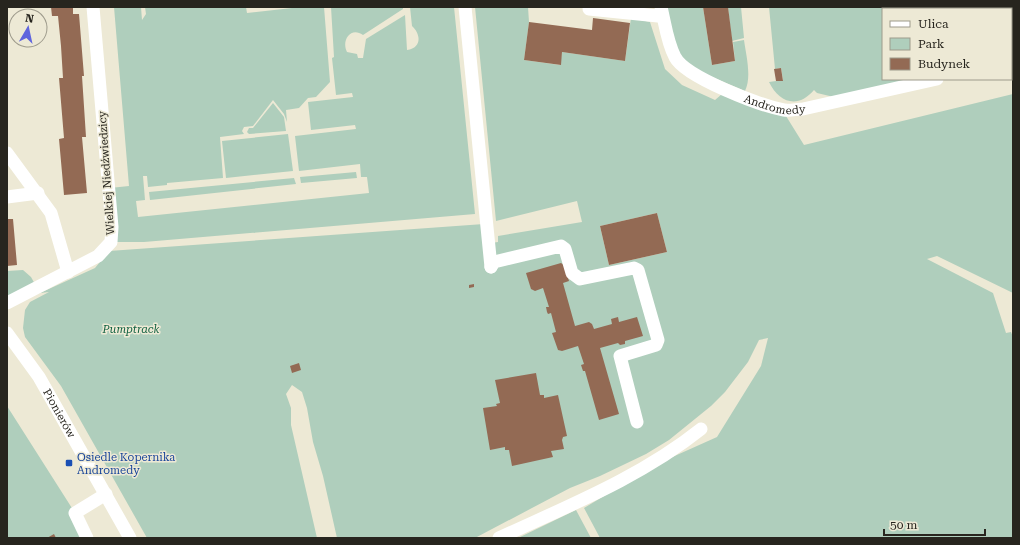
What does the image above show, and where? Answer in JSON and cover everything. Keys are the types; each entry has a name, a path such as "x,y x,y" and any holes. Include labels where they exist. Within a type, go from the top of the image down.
{"street":[{"name":"Wielkiej Niedźwiedzicy","path":"7,303 98,256 108,247 112,237 110,188 93,7"},
{"path":"466,7 491,267 494,262 561,246 566,249 572,274 580,279 634,268 638,270 658,340 656,345 620,356 637,422"},
{"path":"589,10 659,12"},
{"name":"Andromedy","path":"659,12 675,58 681,66 690,72 763,105 786,110 802,109 932,80"},
{"path":"7,153 38,193 51,213 68,272"},
{"path":"7,197 38,193"},
{"name":"Pionierów","path":"7,333 39,377 130,538"},
{"path":"499,538 577,503 642,468 676,449 701,429"},
{"path":"87,538 75,512 106,494"}],"green space":[{"path":"114,7 141,7 142,20 146,14 145,7 246,7 247,13 301,7 324,7 330,82 316,97 308,98 299,108 286,110 287,122 284,114 273,100 253,126 244,127 242,131 244,134 220,137 223,178 167,183 167,185 148,187 147,176 143,176 145,200 136,201 138,217 369,193 367,177 361,177 360,164 299,171 295,136 356,129 355,125 311,130 308,102 353,97 352,93 336,95 332,58 334,57 331,7 403,7 403,9 363,35 355,32 348,36 345,43 347,52 357,54 358,58 363,58 366,39 405,15 407,50 412,49 418,44 417,33 412,26 410,7 454,7 475,214 144,242 111,242 110,188 129,186"},
{"name":"Pumptrack","path":"475,7 528,7 529,22 524,60 560,65 562,52 625,61 631,18 650,22 665,69 682,85 715,100 722,94 786,116 804,145 1013,94 1013,293 937,256 927,259 993,293 1006,333 1011,332 1013,337 1013,538 600,538 584,508 659,463 717,437 761,366 768,338 759,340 748,362 725,392 711,406 669,440 646,454 600,476 570,488 475,538 337,538 323,476 313,442 307,408 302,392 292,385 286,394 291,408 291,425 317,538 147,538 61,386 25,337 23,328 25,310 30,302 49,292 40,293 95,268 109,251 484,224 485,244 498,242 498,236 582,222 577,201 496,221","holes":["657,213 667,252 609,265 600,226"]},
{"path":"663,7 703,7 712,65 735,61 733,42 744,40 748,73 745,91 698,71 678,58"},
{"path":"741,7 744,38 732,41 728,8"},
{"path":"769,7 901,7 882,8 882,80 906,80 838,98 817,93 814,90 802,100 789,101 778,95 769,82 783,80 781,68 775,69"},
{"path":"273,103 284,117 286,131 249,134 247,132 249,128 253,128"},
{"path":"288,134 293,171 226,178 222,141"},
{"path":"356,172 357,178 301,183 300,177"},
{"path":"294,178 296,184 150,200 149,192"},
{"path":"23,270 31,277 40,293 7,306 7,271"},
{"path":"7,406 91,538 7,538"},
{"path":"576,510 591,538 518,538"}],"building":[{"path":"51,7 73,7 73,14 79,14 84,76 82,76 86,137 82,137 87,193 64,195 59,139 64,138 59,78 63,78 61,46 58,16 52,16"},
{"path":"703,7 728,7 735,61 712,65"},
{"path":"593,18 630,23 625,61 562,52 561,65 524,60 529,22 592,30"},
{"path":"781,68 783,81 776,81 774,69"},
{"path":"657,213 667,252 609,265 600,226"},
{"path":"7,219 13,219 17,265 7,266"},
{"path":"561,263 564,265 569,281 563,283 575,326 589,322 592,324 594,329 612,324 611,319 618,317 619,322 637,317 643,336 625,341 625,344 620,345 618,343 600,348 619,414 599,420 585,371 583,371 581,365 584,364 578,346 562,351 558,350 552,333 556,332 551,313 548,314 547,312 546,307 549,307 543,288 535,291 531,289 526,273"},
{"path":"474,284 474,287 469,288 469,285"},
{"path":"299,363 301,370 292,373 290,366"},
{"path":"536,373 540,395 544,395 544,398 558,395 567,436 563,437 562,440 564,449 551,451 553,457 512,466 509,450 505,450 505,447 490,450 483,408 497,406 496,404 500,403 495,380"},
{"path":"54,534 56,538 47,538"}],"place":[{"name":"Osiedle Kopernika Andromedy","path":"69,463"}]}
